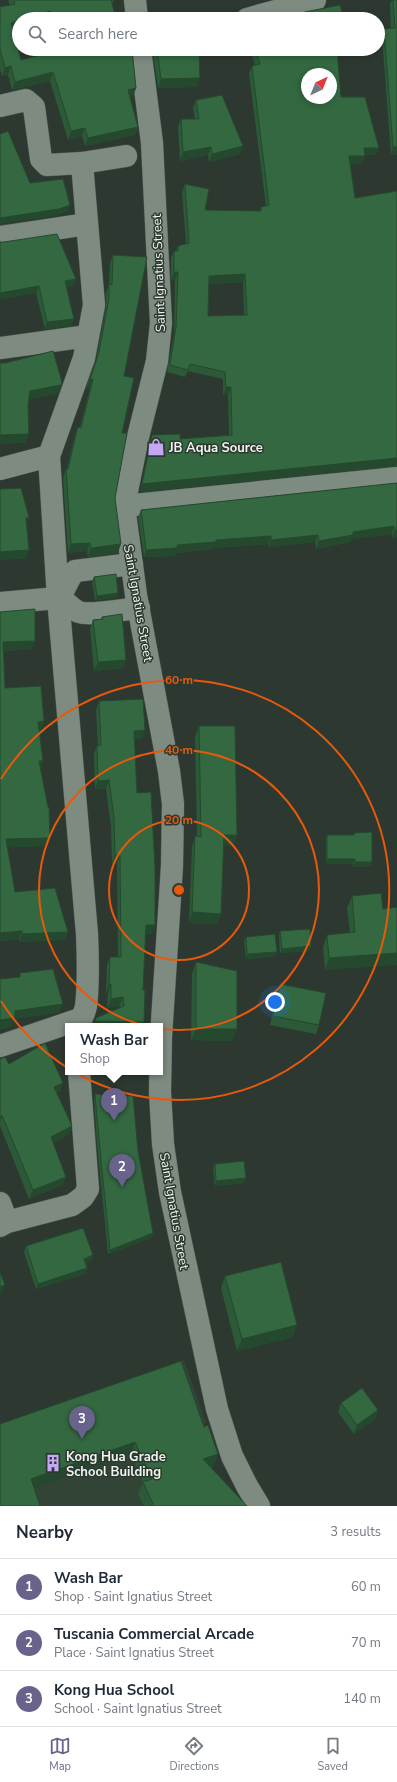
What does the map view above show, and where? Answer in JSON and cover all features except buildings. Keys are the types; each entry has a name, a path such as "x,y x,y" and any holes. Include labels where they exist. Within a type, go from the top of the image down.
{"street":[{"path":"135,0 136,12"},
{"path":"272,12 315,0"},
{"name":"Saint Ignatius Street","path":"141,56 152,143 161,322 157,361 134,451 124,506 139,608 169,771 173,804 173,859 162,1023"},
{"path":"0,106 26,100 34,107 41,159 43,163 47,165 82,163 126,156"},
{"path":"80,1023 85,1013 88,984 88,934 58,598 49,456 84,358 94,305 82,163"},
{"path":"0,237 87,224"},
{"path":"0,348 88,336"},
{"path":"0,469 49,456"},
{"path":"124,506 397,478"},
{"path":"58,598 63,594 71,575 75,572 132,564"},
{"path":"0,603 58,598 65,601 76,611 85,614 139,608"},
{"path":"0,1046 65,1027"},
{"path":"2,1217 72,1205 83,1197 88,1189 79,1075"},
{"name":"Saint Ignatius Street","path":"160,1075 163,1144 170,1192 207,1370 222,1429 238,1470 259,1506"}],"shaded area":[{"name":"Kong Hua Grade School Building","path":"184,1360 206,1423 130,1452 154,1506 0,1506 0,1427"}],"place":[{"name":"JB Aqua Source","path":"156,447"},
{"name":"Wash Bar","path":"114,1121"},
{"name":"Tuscania Commercial Arcade","path":"122,1187"},
{"name":"Kong Hua School","path":"82,1439"},
{"name":"Kong Hua Grade School Building","path":"53,1463"}]}
